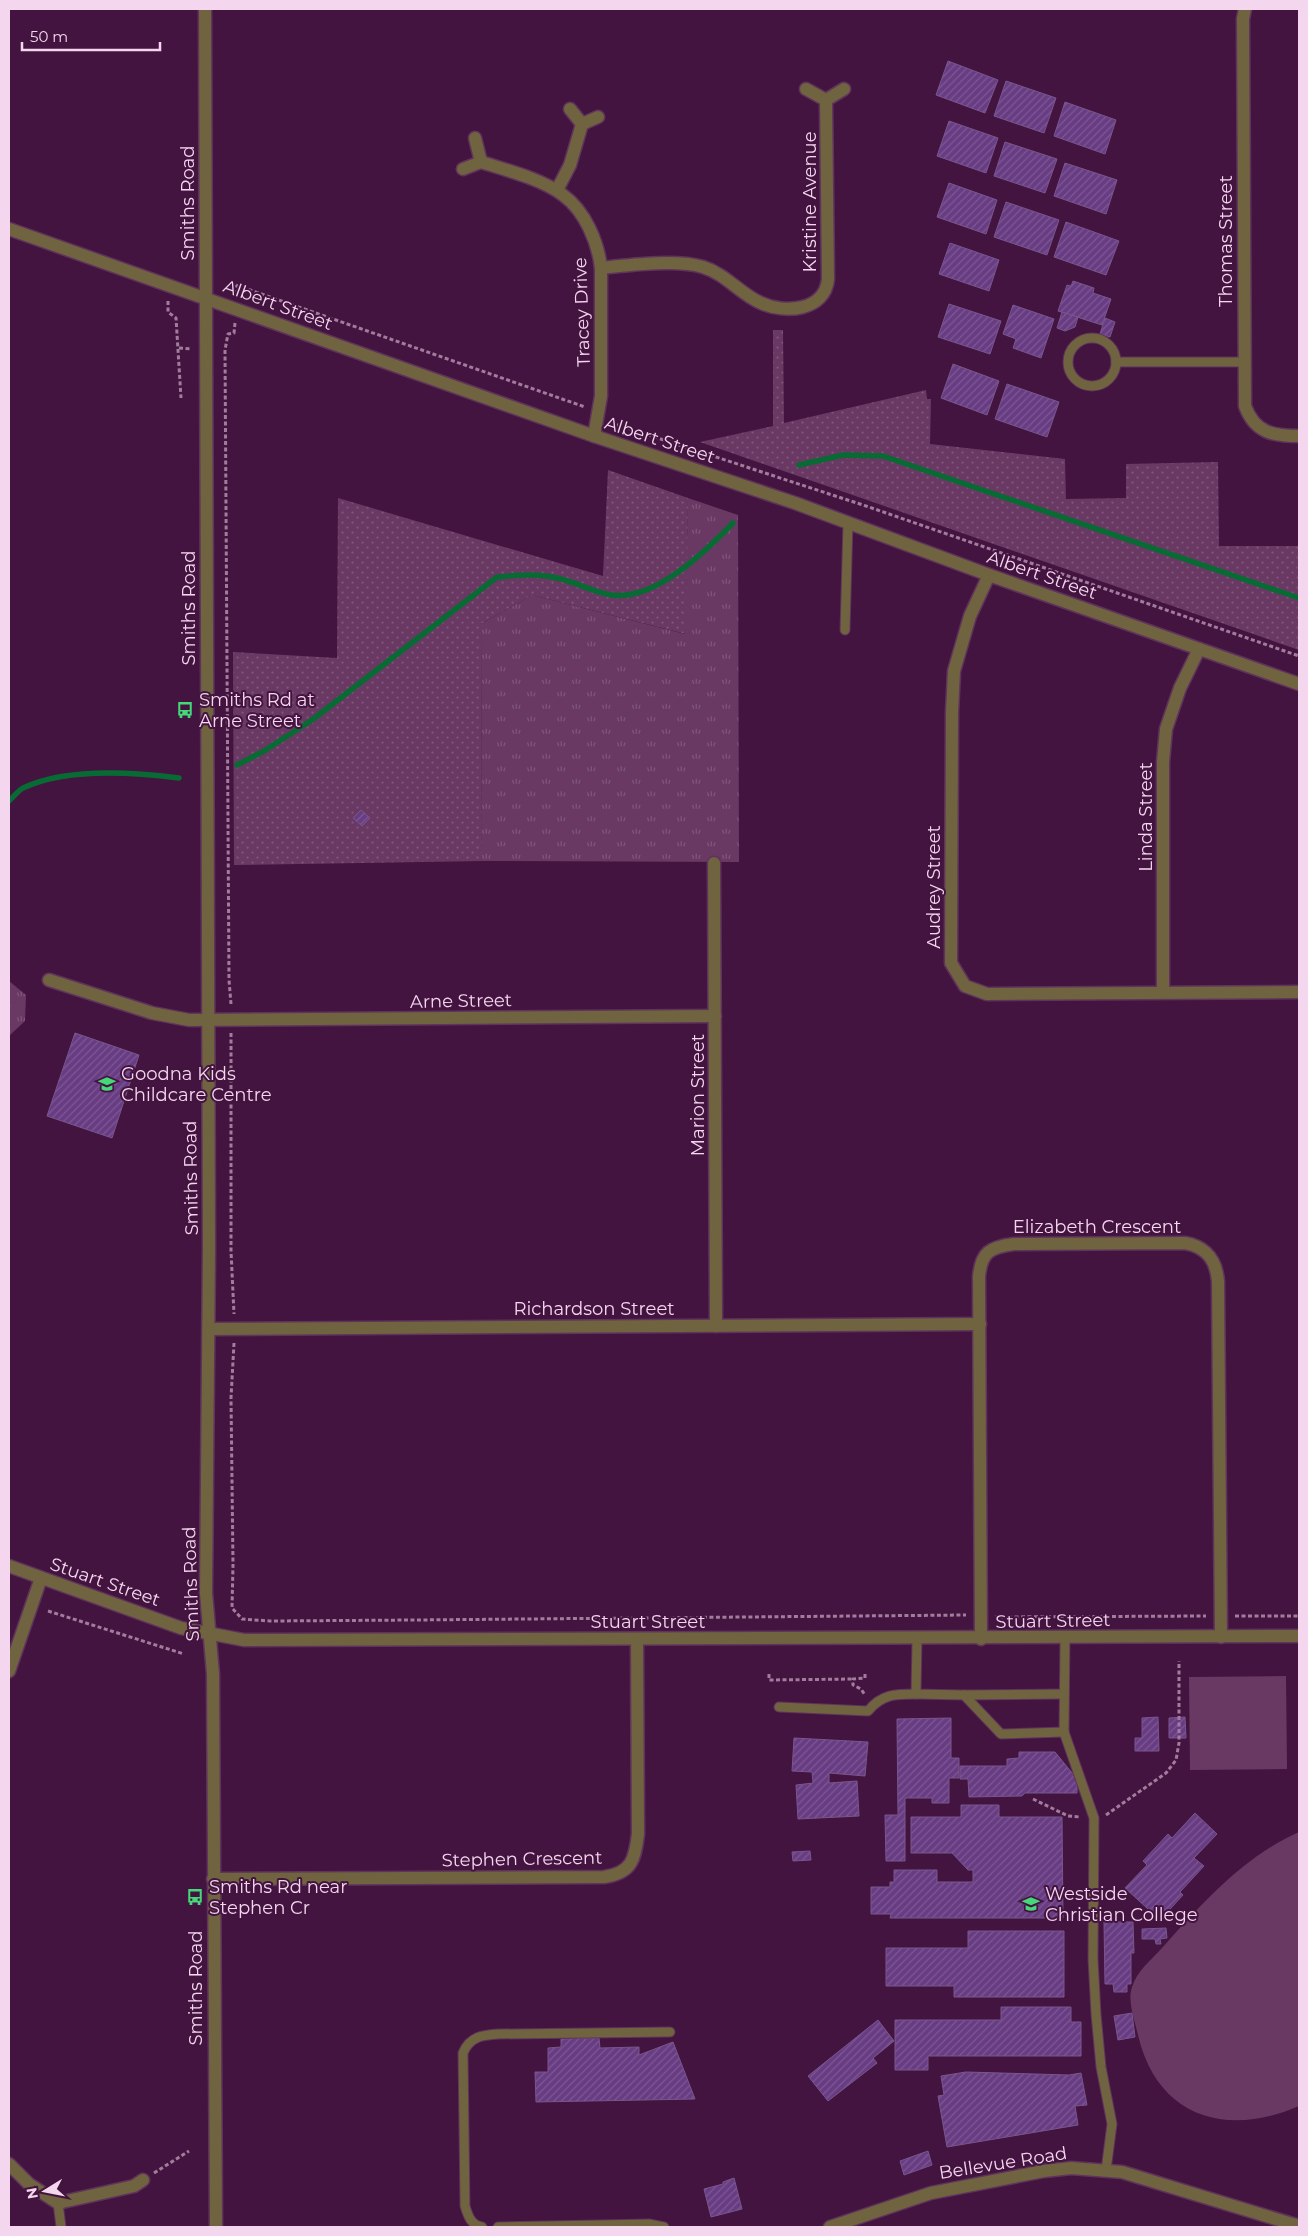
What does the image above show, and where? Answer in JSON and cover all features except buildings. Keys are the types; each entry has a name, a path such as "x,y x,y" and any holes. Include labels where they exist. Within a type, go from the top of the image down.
{"street":[{"name":"Smiths Road","path":"205,9 209,1329 206,1593 213,1674 216,2227"},
{"name":"Thomas Street","path":"1245,9 1243,19 1245,406 1249,417 1255,425 1275,435 1299,436"},
{"path":"806,90 826,100 844,89"},
{"name":"Kristine Avenue","path":"601,268 671,264 702,266 717,272 761,304 776,308 800,308 817,302 823,296 828,279 826,100"},
{"path":"570,109 582,124"},
{"path":"582,124 598,117"},
{"path":"557,190 570,165 582,124"},
{"path":"463,169 481,162 475,138"},
{"name":"Tracey Drive","path":"481,162 521,175 557,190 575,208 592,233 599,251 601,268 601,396 594,436"},
{"name":"Albert Street","path":"9,229 206,297 594,436 795,503 989,575 1299,684"},
{"name":"Audrey Street","path":"989,575 970,616 954,671 952,712 951,963 965,986 987,994 1299,992"},
{"name":"Linda Street","path":"1163,992 1163,762 1166,728 1180,688 1199,649"},
{"name":"Marion Street","path":"714,863 716,1326"},
{"name":"Arne Street","path":"49,980 163,1016 207,1020 715,1016"},
{"name":"Elizabeth Crescent","path":"981,1639 980,1267 982,1259 994,1248 1014,1244 1186,1243 1203,1249 1210,1256 1217,1271 1218,1281 1221,1637"},
{"name":"Richardson Street","path":"209,1329 980,1324"},
{"name":"Stuart Street","path":"9,1566 181,1628 244,1640 981,1639 1299,1636"},
{"path":"9,1671 41,1578"},
{"name":"Stephen Crescent","path":"213,1879 604,1877 615,1875 626,1869 634,1860 638,1834 637,1639"},
{"path":"9,2164 29,2184 58,2203 134,2186 143,2180"},
{"name":"Bellevue Road","path":"830,2227 931,2193 1044,2171 1071,2168 1122,2172 1299,2226"}],"lane":[{"path":"1092,338 1104,341 1109,345 1116,362 1110,379 1094,387 1076,381 1069,370 1068,364 1070,351 1074,346 1079,342 1092,338"},
{"path":"1116,362 1244,362"},
{"path":"845,630 848,523"},
{"path":"1065,1638 1064,1732 1094,1818 1093,1959 1096,2014 1101,2067 1112,2124 1106,2170"},
{"path":"916,1694 917,1639"},
{"path":"779,1707 868,1711 881,1697 892,1694 1064,1694"},
{"path":"964,1695 1000,1734 1064,1732"},
{"path":"482,2227 475,2226 468,2217 465,2206 463,2053 470,2041 485,2035 499,2034 670,2032"},
{"path":"58,2203 61,2227"},
{"path":"498,2227 648,2224 664,2227"}],"path":[{"path":"230,283 575,405 607,413 618,425 866,506 1299,656"},
{"path":"168,312 176,318 180,398"},
{"path":"234,328 234,333 228,334 225,350 229,980 231,993 231,1241 234,1329 231,1398 232,1608 242,1618 270,1621 981,1616 1044,1618 1299,1616"},
{"path":"48,1611 184,1654"},
{"path":"1103,1818 1166,1773 1176,1760 1179,1743 1179,1661"},
{"path":"770,1674 770,1680 855,1679 864,1678 865,1674"},
{"path":"1033,1799 1068,1816 1086,1818"},
{"path":"143,2180 189,2151"}],"green space":[{"path":"773,330 783,330 784,423 926,390 927,399 931,399 930,444 1065,459 1066,499 1126,498 1126,464 1218,462 1219,546 1299,546 1299,650 700,442 773,426"},
{"path":"608,470 688,498 686,634 532,595 481,624 482,861 234,865 233,652 337,658 338,498 603,576"},
{"path":"688,498 738,515 739,862 482,861 481,624 532,595 685,634"},
{"path":"9,981 26,995 25,1021 9,1036"},
{"path":"1286,1676 1287,1769 1190,1770 1189,1677"},
{"path":"1299,1832 1299,2106 1272,2116 1246,2120 1221,2119 1198,2113 1178,2102 1161,2085 1147,2063 1132,2011 1130,1998 1134,1981 1145,1966 1224,1882 1260,1854"}],"waterway":[{"path":"799,465 843,455 883,456 1299,598"},
{"path":"237,765 264,751 312,720 497,577 521,575 553,577 606,594 628,595 645,590 678,572 709,547 733,523"},
{"path":"9,801 23,788 40,781 80,774 121,773 179,778"}],"place":[{"name":"Smiths Rd at Arne Street","path":"185,710"},
{"name":"Goodna Kids Childcare Centre","path":"107,1084"},
{"name":"Smiths Rd near Stephen Cr","path":"195,1897"},
{"name":"Westside Christian College","path":"1031,1904"}]}
